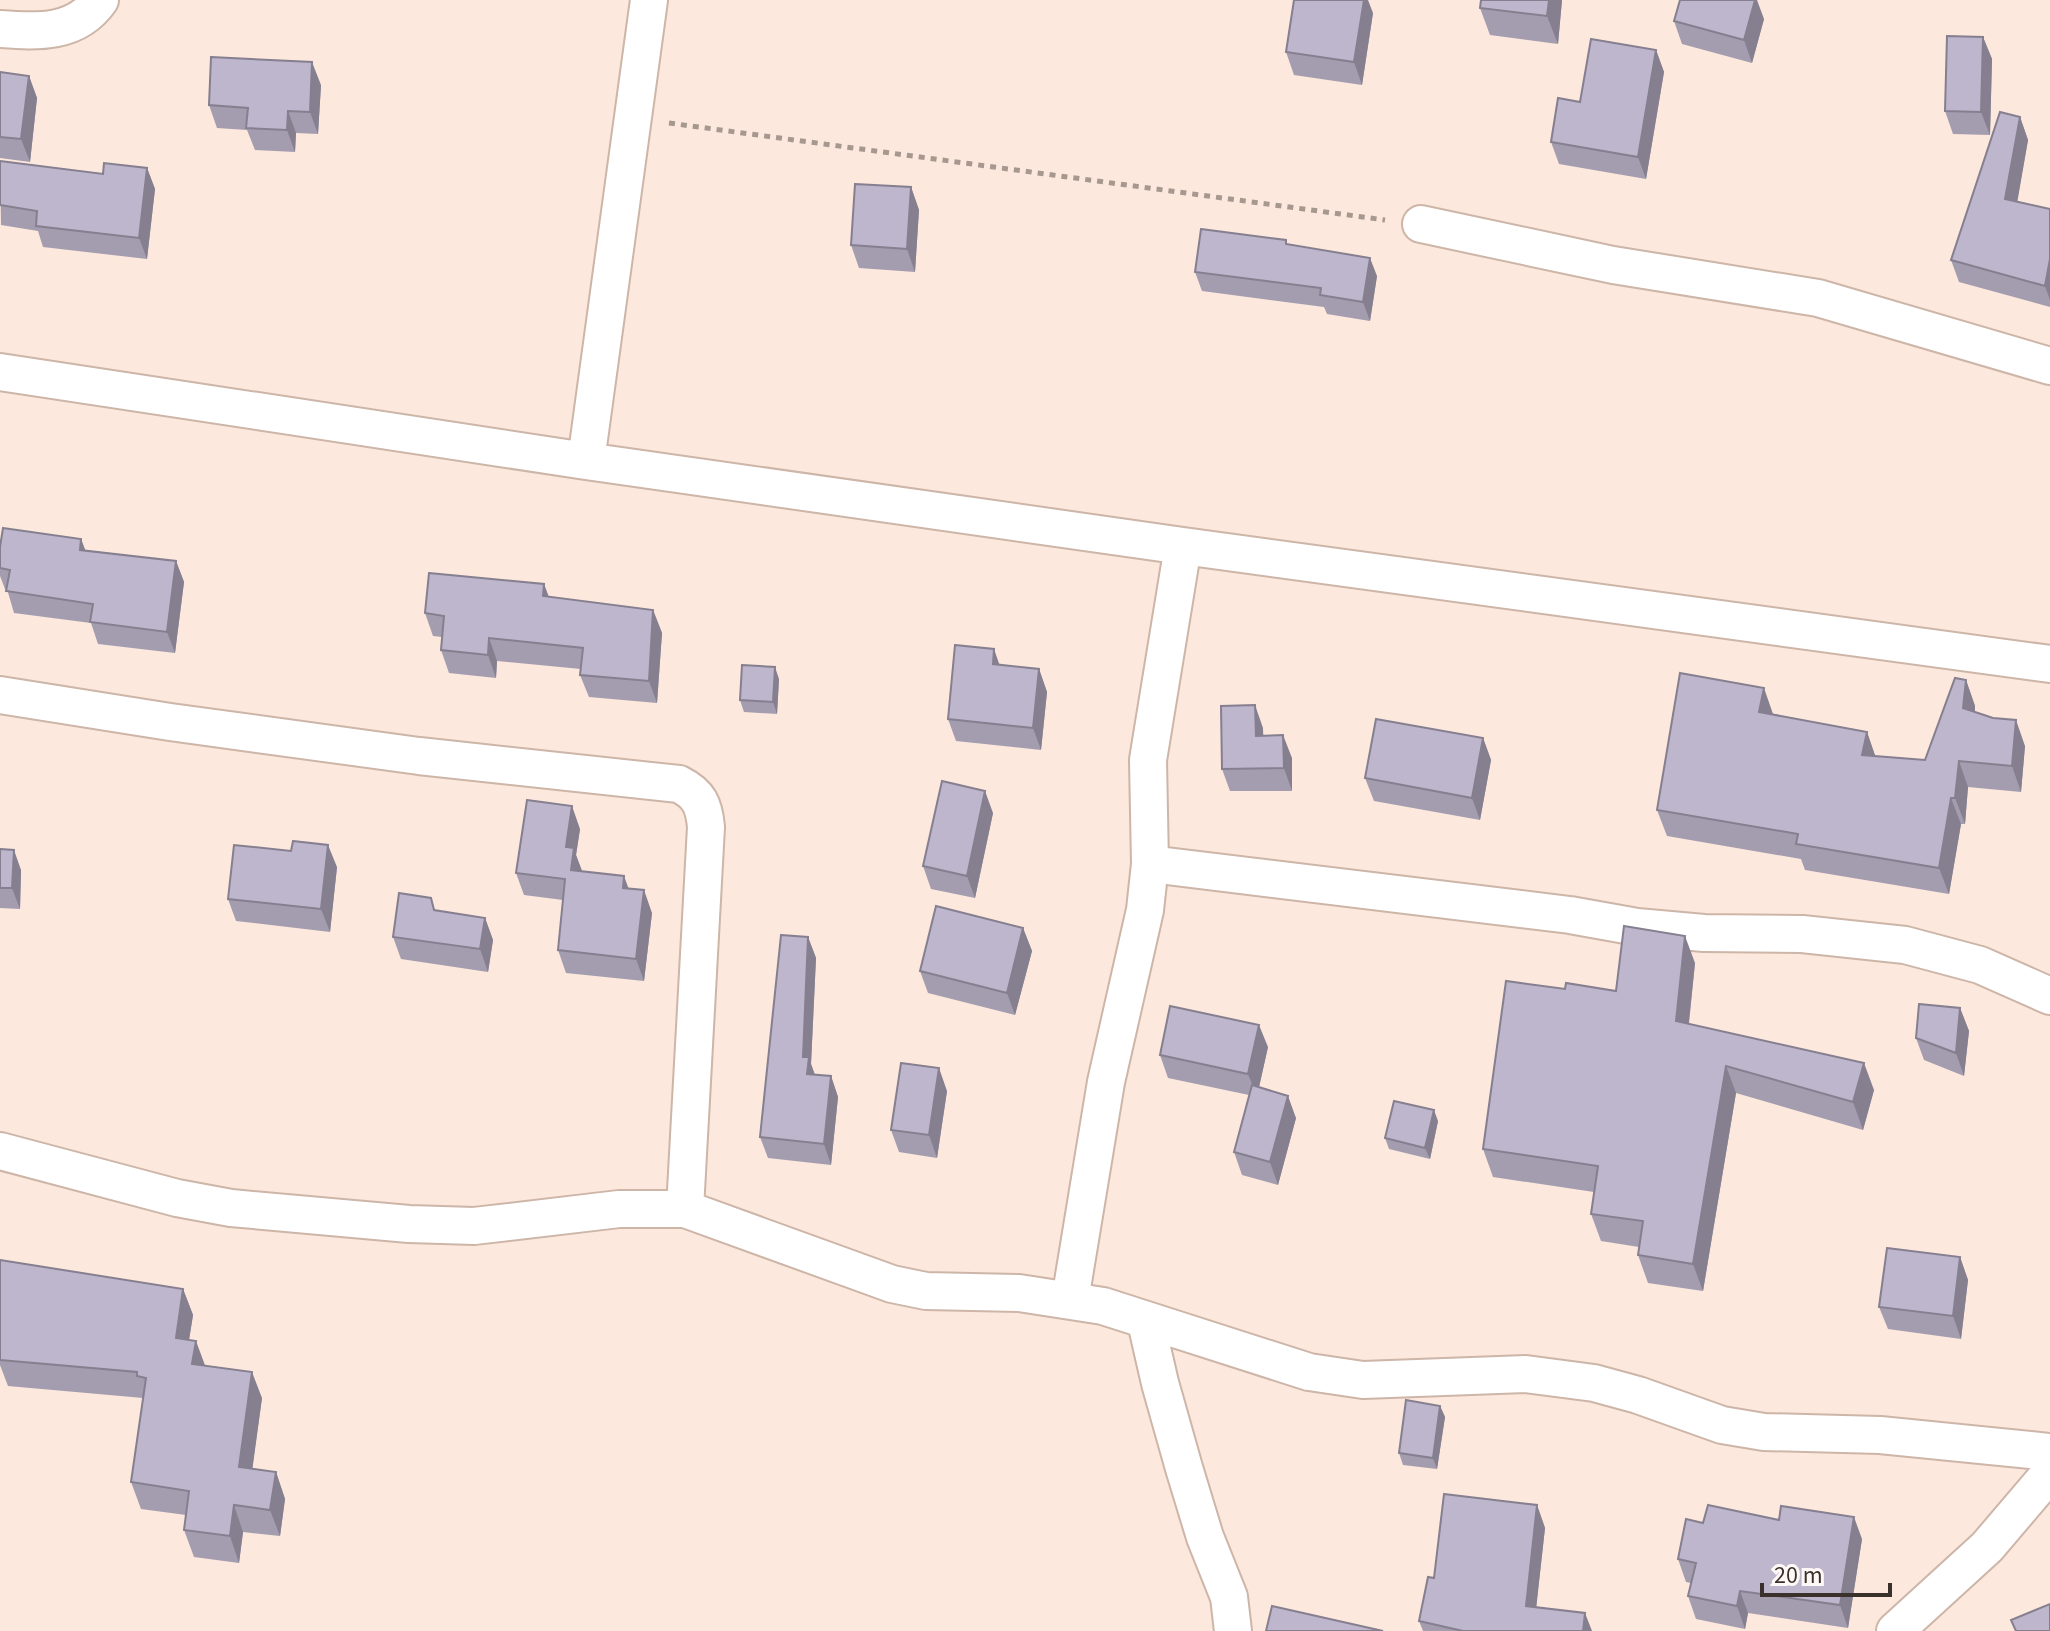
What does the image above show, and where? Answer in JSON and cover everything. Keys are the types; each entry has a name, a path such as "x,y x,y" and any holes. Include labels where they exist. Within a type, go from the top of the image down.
{"street":[{"path":"0,29 34,32 58,28 83,20 100,0"},
{"path":"586,461 649,0"},
{"path":"1421,224 1613,265 1818,298 2050,366"},
{"path":"0,372 586,461 2050,664"},
{"path":"1070,1300 1106,1082 1145,910 1150,864 1148,760 1183,546"},
{"path":"0,695 126,716 419,756 679,784 695,792 704,809 706,827 685,1209"},
{"path":"1150,864 1570,915 1637,927 1704,933 1802,934 1905,945 1980,965 2050,996"},
{"path":"0,1151 231,1208 394,1223 474,1226 619,1209 685,1209 892,1284 926,1291 1019,1293 1103,1306 1272,1362 1323,1374 1363,1380 1526,1374 1594,1383 1722,1425 1764,1432 1880,1435 2050,1452"},
{"path":"1146,1322 1184,1468 1205,1537 1229,1597 1233,1631"},
{"path":"1895,1631 1987,1547 2050,1473"}],"path":[{"path":"633,118 1421,224"}],"building":[{"path":"1294,0 1364,0 1354,62 1286,52"},
{"path":"1481,0 1549,0 1547,16 1480,8"},
{"path":"1680,0 1755,0 1744,40 1674,21"},
{"path":"1947,36 1983,37 1981,112 1945,111"},
{"path":"1591,39 1656,50 1638,157 1551,142 1558,98 1580,102"},
{"path":"211,57 312,62 310,112 288,111 287,130 246,128 248,108 209,105"},
{"path":"0,72 29,76 21,139 0,137"},
{"path":"2000,112 2020,117 2005,199 2050,209 2050,259 2045,286 1951,260"},
{"path":"0,161 103,174 104,163 147,168 139,238 36,226 37,211 0,205"},
{"path":"855,184 911,187 907,249 851,245"},
{"path":"1201,229 1286,240 1286,244 1370,258 1363,302 1320,295 1321,288 1195,272"},
{"path":"3,528 81,539 80,550 176,561 167,632 90,622 93,604 6,591 10,570 0,568"},
{"path":"429,573 544,584 543,596 653,610 649,681 580,675 583,648 489,638 488,655 441,650 444,616 425,613"},
{"path":"955,645 994,649 993,664 1039,669 1033,728 948,719"},
{"path":"742,665 775,667 773,702 740,700"},
{"path":"1680,673 1764,688 1759,712 1867,732 1862,755 1925,760 1955,678 1966,680 1963,708 1993,718 2016,720 2012,766 1959,761 1955,798 1951,798 1939,868 1796,844 1798,834 1657,810"},
{"path":"1255,705 1256,736 1283,735 1284,768 1222,769 1221,706"},
{"path":"1376,719 1483,738 1472,798 1365,778"},
{"path":"942,781 985,791 967,876 923,866"},
{"path":"527,800 572,806 566,847 574,848 571,870 624,876 623,888 644,890 636,959 558,950 565,879 516,873"},
{"path":"293,841 328,845 321,909 228,899 234,845 291,851"},
{"path":"0,849 14,850 12,888 0,888"},
{"path":"399,893 431,898 434,910 485,918 480,949 393,937"},
{"path":"936,906 1023,928 1007,993 920,971"},
{"path":"1624,926 1685,936 1676,1021 1864,1063 1853,1102 1726,1066 1693,1264 1638,1255 1643,1221 1591,1214 1598,1166 1483,1149 1506,981 1565,989 1566,983 1616,991"},
{"path":"781,935 808,937 803,1057 809,1057 807,1074 831,1076 824,1144 760,1137"},
{"path":"1919,1004 1960,1008 1956,1053 1916,1038"},
{"path":"1170,1006 1259,1025 1248,1074 1160,1055"},
{"path":"901,1063 939,1068 929,1135 891,1130"},
{"path":"1252,1085 1288,1096 1270,1162 1234,1152"},
{"path":"1394,1101 1434,1110 1425,1148 1385,1138"},
{"path":"1887,1248 1960,1257 1953,1316 1879,1307"},
{"path":"0,1260 183,1289 176,1338 196,1341 192,1364 252,1372 239,1467 276,1472 270,1510 234,1505 230,1536 184,1530 189,1491 131,1482 146,1378 137,1376 137,1372 0,1360"},
{"path":"1406,1400 1440,1406 1433,1458 1399,1453"},
{"path":"1444,1494 1537,1505 1526,1606 1585,1613 1583,1631 1463,1631 1419,1621 1428,1577 1434,1578"},
{"path":"1708,1505 1779,1520 1781,1506 1854,1517 1840,1605 1740,1591 1737,1606 1688,1596 1696,1563 1678,1559 1686,1519 1703,1523"},
{"path":"2050,1604 2050,1631 2016,1631 2011,1620"},
{"path":"1272,1606 1383,1631 1266,1631"}]}
